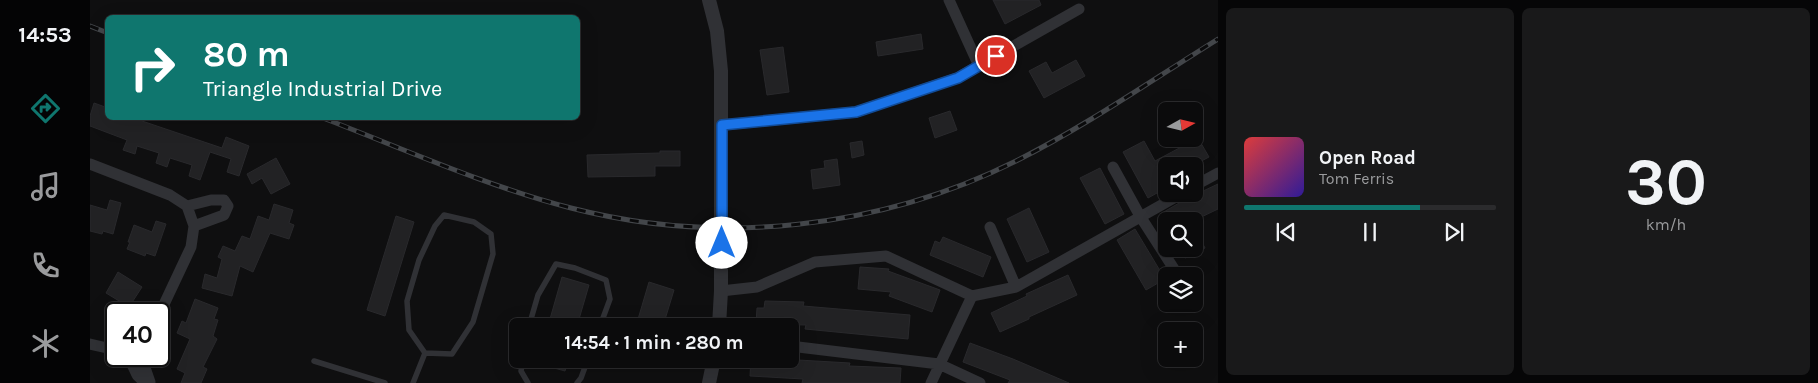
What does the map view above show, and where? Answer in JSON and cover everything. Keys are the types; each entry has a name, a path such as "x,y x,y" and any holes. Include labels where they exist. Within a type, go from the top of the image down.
{"street":[{"path":"709,0 722,71 719,318"},
{"path":"949,0 979,66"},
{"path":"722,125 856,112 958,78 1080,9"},
{"path":"90,164 170,195 187,206 194,226 191,247 165,302"},
{"path":"1113,167 1140,216 1173,267"},
{"path":"1203,181 1218,173"},
{"path":"187,206 212,200 224,200 228,206 224,215 194,226"},
{"path":"721,290 758,287 815,262 886,256 972,296 1016,287 1166,202"},
{"path":"990,227 1016,287"},
{"path":"930,383 972,296"},
{"path":"90,344 105,347"},
{"path":"799,347 939,364 980,383"},
{"path":"134,367 137,374 146,383 150,382 144,367"},
{"path":"709,383 712,368"}],"lane":[{"path":"444,215 474,222 491,234 493,254 473,322 452,354 424,353 409,330 407,301 419,260 435,226 444,215"},
{"path":"531,318 538,295 556,264 575,268 606,280 610,299 603,318"},
{"path":"414,383 424,353"},
{"path":"314,360 385,383"},
{"path":"522,368 521,371 528,383"},
{"path":"577,383 585,368"}],"building":[{"path":"993,0 1039,0 1041,5 1005,24"},
{"path":"921,34 923,49 878,56 876,42"},
{"path":"783,47 789,92 767,95 760,50"},
{"path":"1076,60 1085,76 1044,98 1029,71 1046,62 1052,73"},
{"path":"94,103 105,107 105,120 143,120 222,148 226,137 249,146 239,176 227,172 231,159 210,152 200,180 189,176 192,165 170,158 167,167 156,163 159,153 137,146 135,154 123,150 127,140 90,126 90,116"},
{"path":"950,111 957,130 935,138 929,118"},
{"path":"862,141 864,155 852,158 850,143"},
{"path":"1144,141 1155,161 1158,159 1158,192 1148,198 1123,152"},
{"path":"1203,147 1209,157 1203,160 1203,157 1162,157 1179,148"},
{"path":"660,151 680,151 680,166 655,166 655,176 588,177 587,155 660,153"},
{"path":"276,158 290,184 271,194 262,178 252,184 247,174"},
{"path":"837,159 840,185 813,189 811,170 825,168 824,161"},
{"path":"1100,168 1124,214 1105,224 1080,178"},
{"path":"1218,184 1218,209 1203,216 1203,212 1164,212 1181,202 1203,202 1203,191"},
{"path":"110,200 121,203 113,234 103,231 102,234 90,231 90,205 107,210"},
{"path":"274,204 293,210 289,223 294,225 289,239 270,233 253,272 240,266 232,296 202,288 205,274 217,278 222,259 218,257 223,246 235,251 242,236 250,239 258,216 269,220"},
{"path":"1029,208 1049,252 1027,262 1007,219"},
{"path":"396,216 414,222 385,316 367,310"},
{"path":"156,221 166,224 155,256 146,253 145,256 127,249 134,225 152,232"},
{"path":"1135,229 1158,267 1158,283 1146,290 1117,240"},
{"path":"943,237 991,257 983,277 930,255 935,241 940,243"},
{"path":"860,267 889,269 888,271 940,290 932,312 889,296 891,292 858,289"},
{"path":"118,272 142,287 132,302 121,302 106,293"},
{"path":"1068,275 1077,295 1000,332 991,313 1027,296 1026,294"},
{"path":"562,277 589,285 579,318 550,318"},
{"path":"649,282 674,290 665,318 638,318"},
{"path":"195,299 218,308 214,319 218,320 213,336 217,339 203,367 207,369 201,383 181,383 185,373 177,369 190,339 177,333 182,321 186,323"},
{"path":"765,301 804,302 803,306 910,315 908,339 805,329 806,325 799,325 799,318 756,318 757,308 764,308"},
{"path":"970,343 1069,383 1008,383 1010,380 963,362"},
{"path":"799,360 850,363 849,366 901,368 900,383 802,383 803,379 750,376 750,368 799,368"},
{"path":"554,368 566,368 565,371"}],"railway":[{"path":"90,26 105,32"},
{"path":"328,120 477,178 571,208 627,220 684,226 741,228 798,224 854,216 910,202 964,184 1016,161 1068,133 1218,39"}],"route":[{"path":"722,243 722,125 856,112 958,78 996,56"}]}
